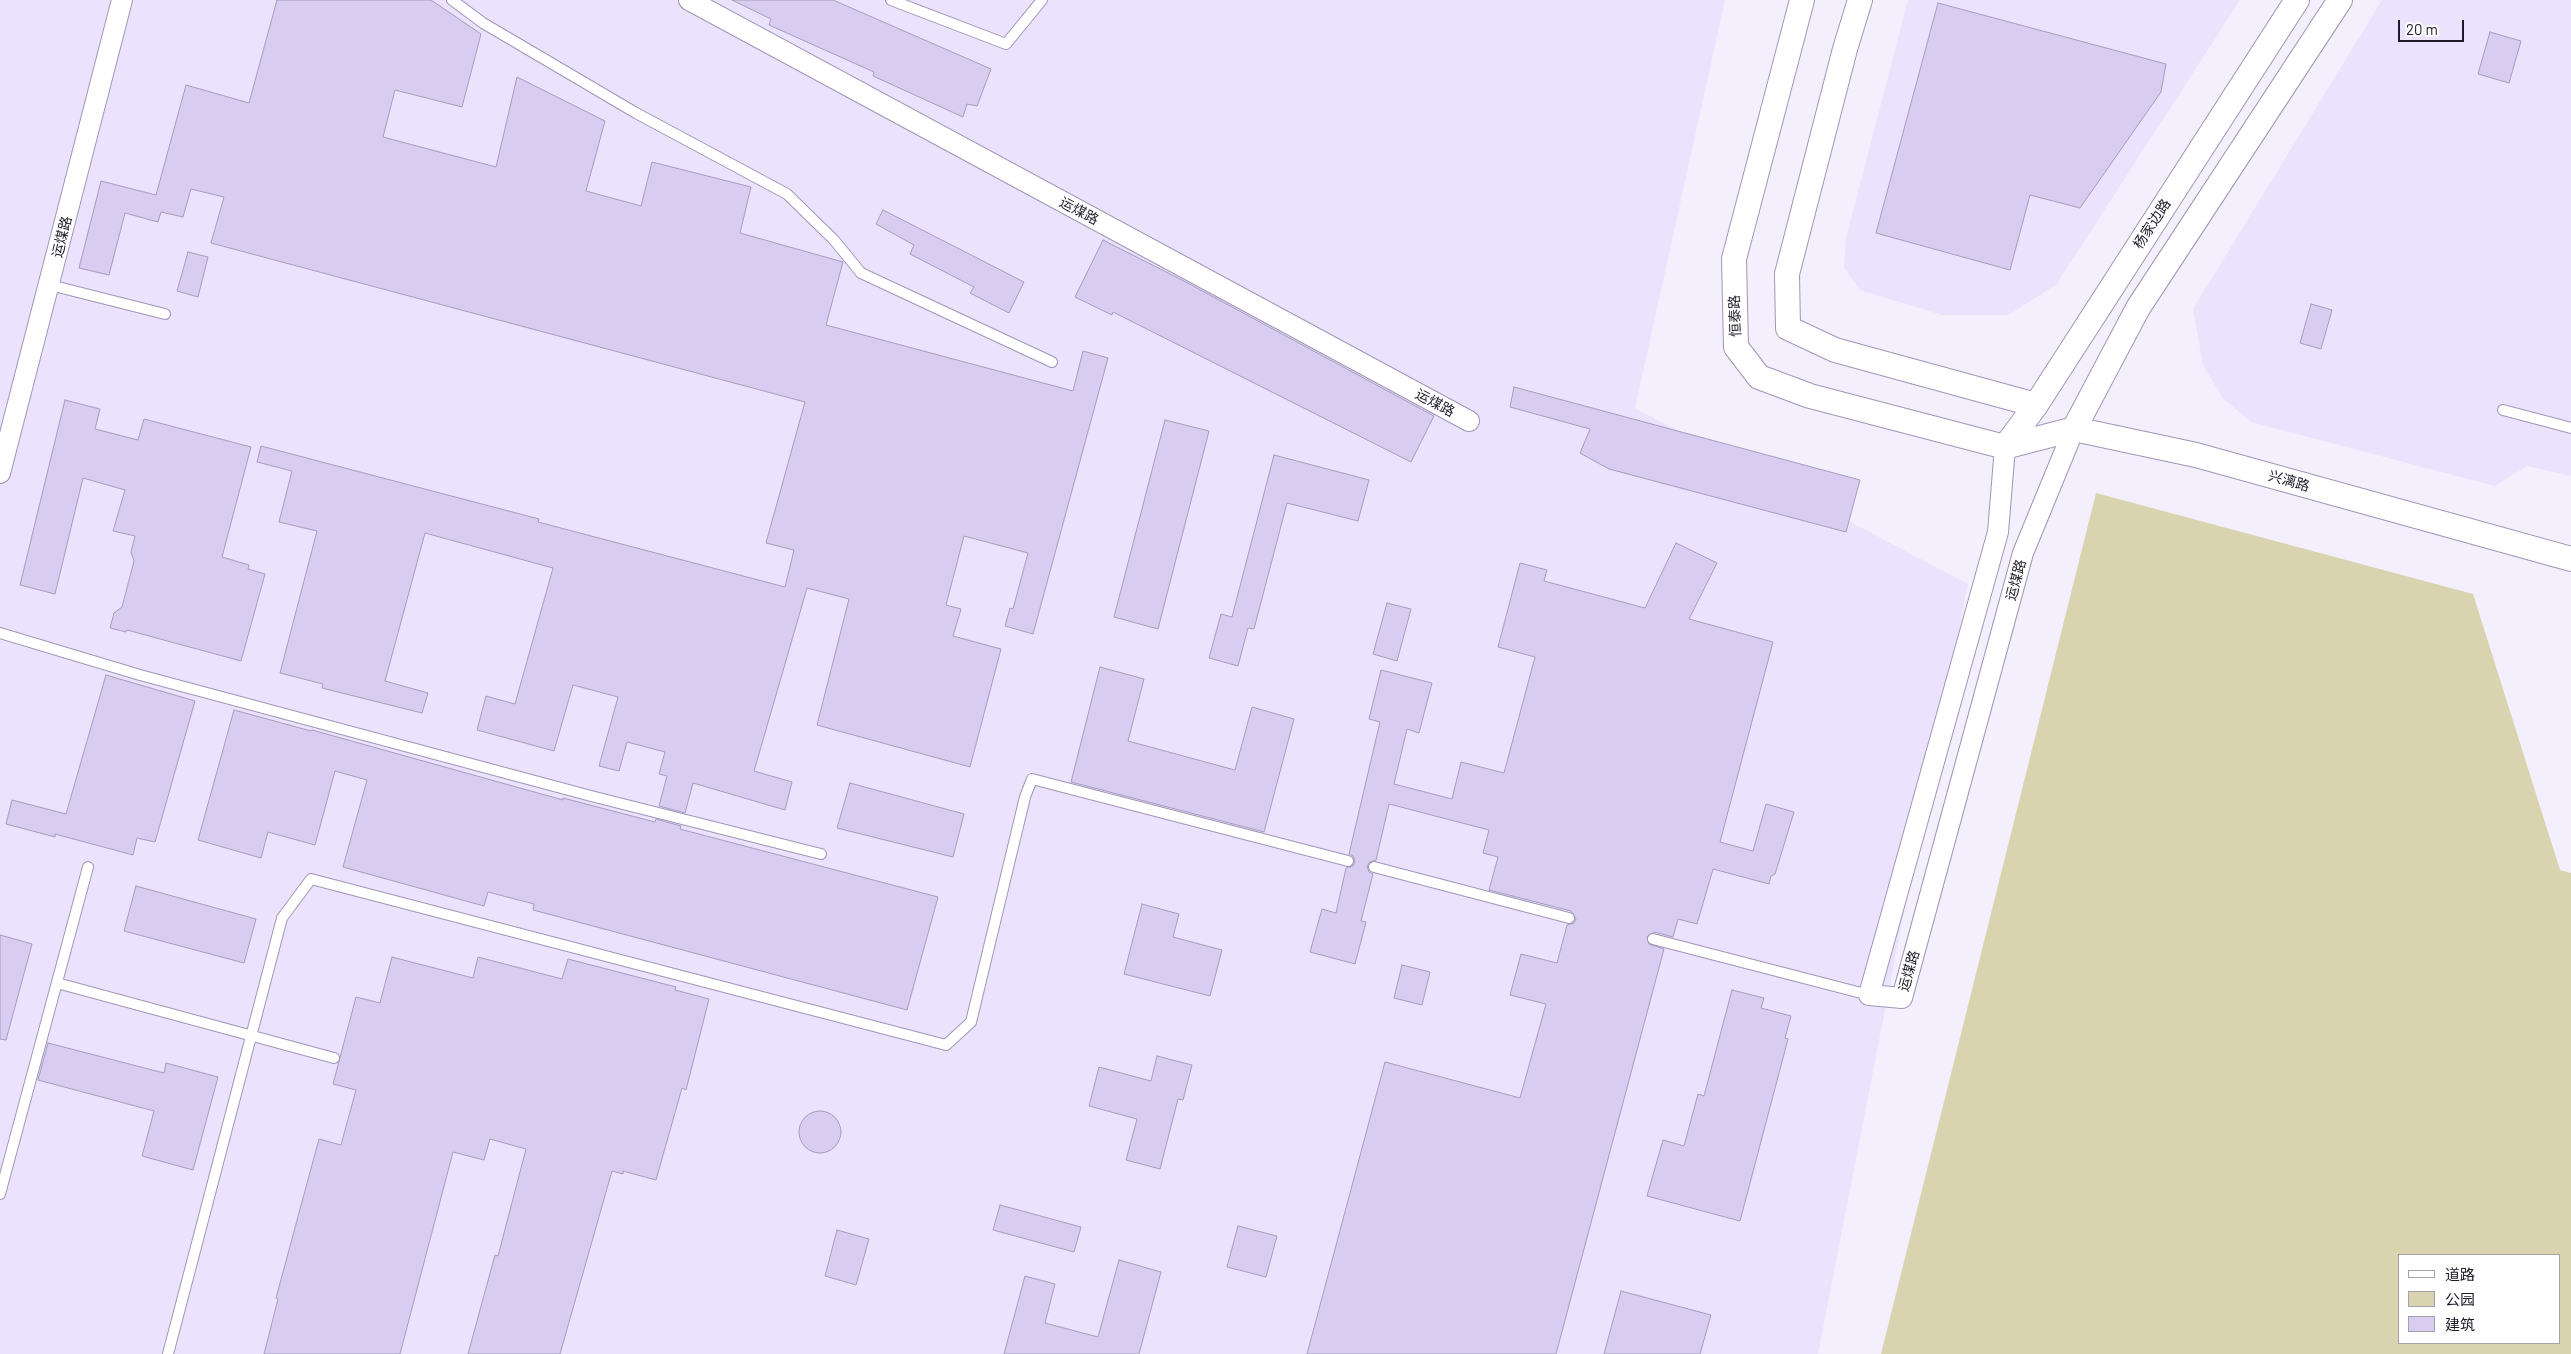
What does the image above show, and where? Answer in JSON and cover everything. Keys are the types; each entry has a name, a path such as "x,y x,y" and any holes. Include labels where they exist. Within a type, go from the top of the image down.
{"street":[{"name":"运煤路","path":"0,473 122,0"},
{"name":"运煤路","path":"688,0 1470,421"},
{"name":"恒泰路","path":"1802,0 1734,260 1736,347 1759,377 1810,396 2005,447"},
{"path":"1860,0 1787,274 1788,328 1835,350 2036,404"},
{"name":"杨家边路","path":"2005,447 2036,404 2297,0"},
{"path":"2074,429 2138,308 2340,0"},
{"name":"运煤路","path":"1869,995 1902,998 2023,553 2074,429"},
{"name":"兴漓路","path":"2005,447 2074,429 2196,455 2571,560"},
{"path":"1869,995 1998,532 2005,447"}],"lane":[{"path":"452,0 483,23 636,113 787,194 834,240 861,273 1052,362"},
{"path":"891,0 1006,44 1042,0"},
{"path":"50,285 165,314"},
{"path":"2502,410 2570,425"},
{"path":"0,633 150,677 591,796 821,854"},
{"path":"168,1354 282,918 311,879 946,1045 970,1022 1025,797 1032,779 1348,861"},
{"path":"0,1194 88,867"},
{"path":"1374,867 1569,918"},
{"path":"1653,940 1869,995"},
{"path":"57,983 334,1058"}],"shaded area":[{"path":"0,0 1725,0 1635,408 1968,584 1818,1354 0,1354"},
{"path":"1908,0 2240,0 2056,285 2008,315 1942,315 1860,290 1844,268 1846,238"},
{"path":"2382,0 2571,0 2571,476 2527,466 2495,486 2251,422 2223,398 2203,365 2193,309"}],"green space":[{"path":"2096,493 2473,594 2560,870 2571,873 2571,1354 1881,1354"}],"building":[{"path":"277,0 431,0 481,34 462,107 395,90 383,137 496,167 517,77 605,121 586,191 641,206 652,162 751,187 740,233 843,262 826,325 1073,391 1083,351 1108,358 1033,634 1005,626 1010,608 1013,609 1028,553 964,536 946,605 961,609 953,636 1001,649 970,767 817,725 849,599 807,588 754,771 792,782 785,810 693,783 685,813 659,806 667,776 659,774 665,752 627,742 619,771 599,766 618,697 573,685 554,751 477,730 486,696 515,704 553,568 425,533 385,681 428,693 422,713 322,688 323,684 280,673 317,531 279,522 292,471 257,462 261,446 539,519 538,522 785,587 794,550 766,543 805,402 211,243 224,197 191,189 183,217 161,212 158,222 125,213 109,275 79,268 101,181 156,195 186,85 249,103"},
{"path":"732,0 833,0 991,69 977,106 967,104 963,117 873,76 874,72 769,25 771,19"},
{"path":"1938,3 2166,64 2161,92 2080,208 2030,195 2010,270 1876,233"},
{"path":"2490,32 2521,41 2509,83 2478,74"},
{"path":"883,210 1024,282 1009,313 970,293 974,287 910,254 914,245 876,224"},
{"path":"1103,240 1184,281 1434,416 1411,462 1113,312 1112,315 1075,297"},
{"path":"188,252 208,257 198,297 177,291"},
{"path":"2311,304 2332,310 2321,349 2300,343"},
{"path":"1514,387 1860,480 1846,532 1609,469 1580,453 1590,429 1510,407"},
{"path":"65,400 100,409 95,429 138,440 144,419 251,447 222,557 249,565 248,569 265,574 241,661 127,630 126,632 110,628 114,613 122,607 134,561 131,552 135,536 113,531 125,490 83,478 55,594 20,585"},
{"path":"1165,420 1209,431 1158,629 1114,617"},
{"path":"1274,455 1369,480 1358,521 1287,503 1254,629 1248,628 1238,666 1209,658 1221,614 1232,617"},
{"path":"1676,543 1717,563 1689,619 1773,642 1720,842 1753,851 1766,804 1794,812 1775,874 1771,876 1769,884 1713,869 1697,924 1678,919 1673,937 1654,932 1647,937 1649,944 1664,949 1556,1354 1307,1354 1385,1062 1520,1098 1546,1004 1510,995 1521,954 1557,963 1567,925 1574,923 1576,919 1571,911 1489,890 1498,857 1483,853 1489,830 1389,804 1376,860 1370,862 1367,866 1369,872 1373,874 1361,921 1366,922 1355,964 1310,952 1322,909 1336,913 1346,868 1353,866 1355,862 1353,856 1349,854 1380,722 1369,719 1381,670 1432,683 1419,733 1407,729 1394,784 1452,799 1461,762 1504,773 1535,657 1498,647 1520,563 1547,570 1544,581 1645,608"},
{"path":"1387,603 1411,609 1397,661 1373,654"},
{"path":"1100,667 1144,679 1128,741 1235,770 1252,707 1294,719 1264,832 1071,782"},
{"path":"106,675 195,701 155,842 137,838 133,855 55,834 55,837 6,824 12,800 66,814"},
{"path":"234,710 563,800 563,798 655,822 656,819 681,826 680,829 938,897 907,1010 533,910 534,904 488,892 484,906 343,867 367,780 335,771 315,845 268,832 261,858 198,840"},
{"path":"850,783 964,814 953,857 837,828"},
{"path":"136,886 256,919 244,963 124,931"},
{"path":"1142,904 1179,914 1173,937 1222,950 1210,996 1124,974"},
{"path":"0,935 32,944 6,1040 0,1039"},
{"path":"392,957 473,978 478,957 562,979 568,959 676,987 675,990 709,999 686,1090 682,1088 656,1180 623,1171 623,1174 612,1171 560,1354 468,1354 495,1255 498,1256 526,1149 490,1139 484,1160 453,1152 400,1354 264,1354 278,1299 276,1298 319,1139 341,1145 356,1090 333,1084 356,997 380,1003"},
{"path":"1402,965 1430,972 1422,1005 1394,998"},
{"path":"1732,990 1764,998 1761,1008 1791,1016 1785,1038 1788,1039 1740,1221 1647,1196 1663,1140 1684,1146 1698,1094 1704,1096"},
{"path":"48,1043 164,1073 166,1063 218,1077 193,1170 142,1156 154,1111 38,1080"},
{"path":"1157,1056 1192,1065 1183,1100 1178,1099 1160,1169 1126,1160 1137,1119 1089,1106 1099,1067 1151,1081"},
{"path":"824,1111 832,1114 838,1120 841,1132 838,1144 832,1150 816,1153 808,1150 802,1144 799,1128 802,1120 808,1114"},
{"path":"1000,1205 1081,1227 1074,1252 993,1230"},
{"path":"1238,1226 1277,1236 1266,1277 1227,1267"},
{"path":"837,1230 869,1239 856,1285 825,1276"},
{"path":"1119,1260 1161,1272 1139,1354 1004,1354 1025,1276 1055,1284 1045,1323 1098,1337"},
{"path":"1621,1291 1711,1315 1700,1354 1604,1354"}]}
